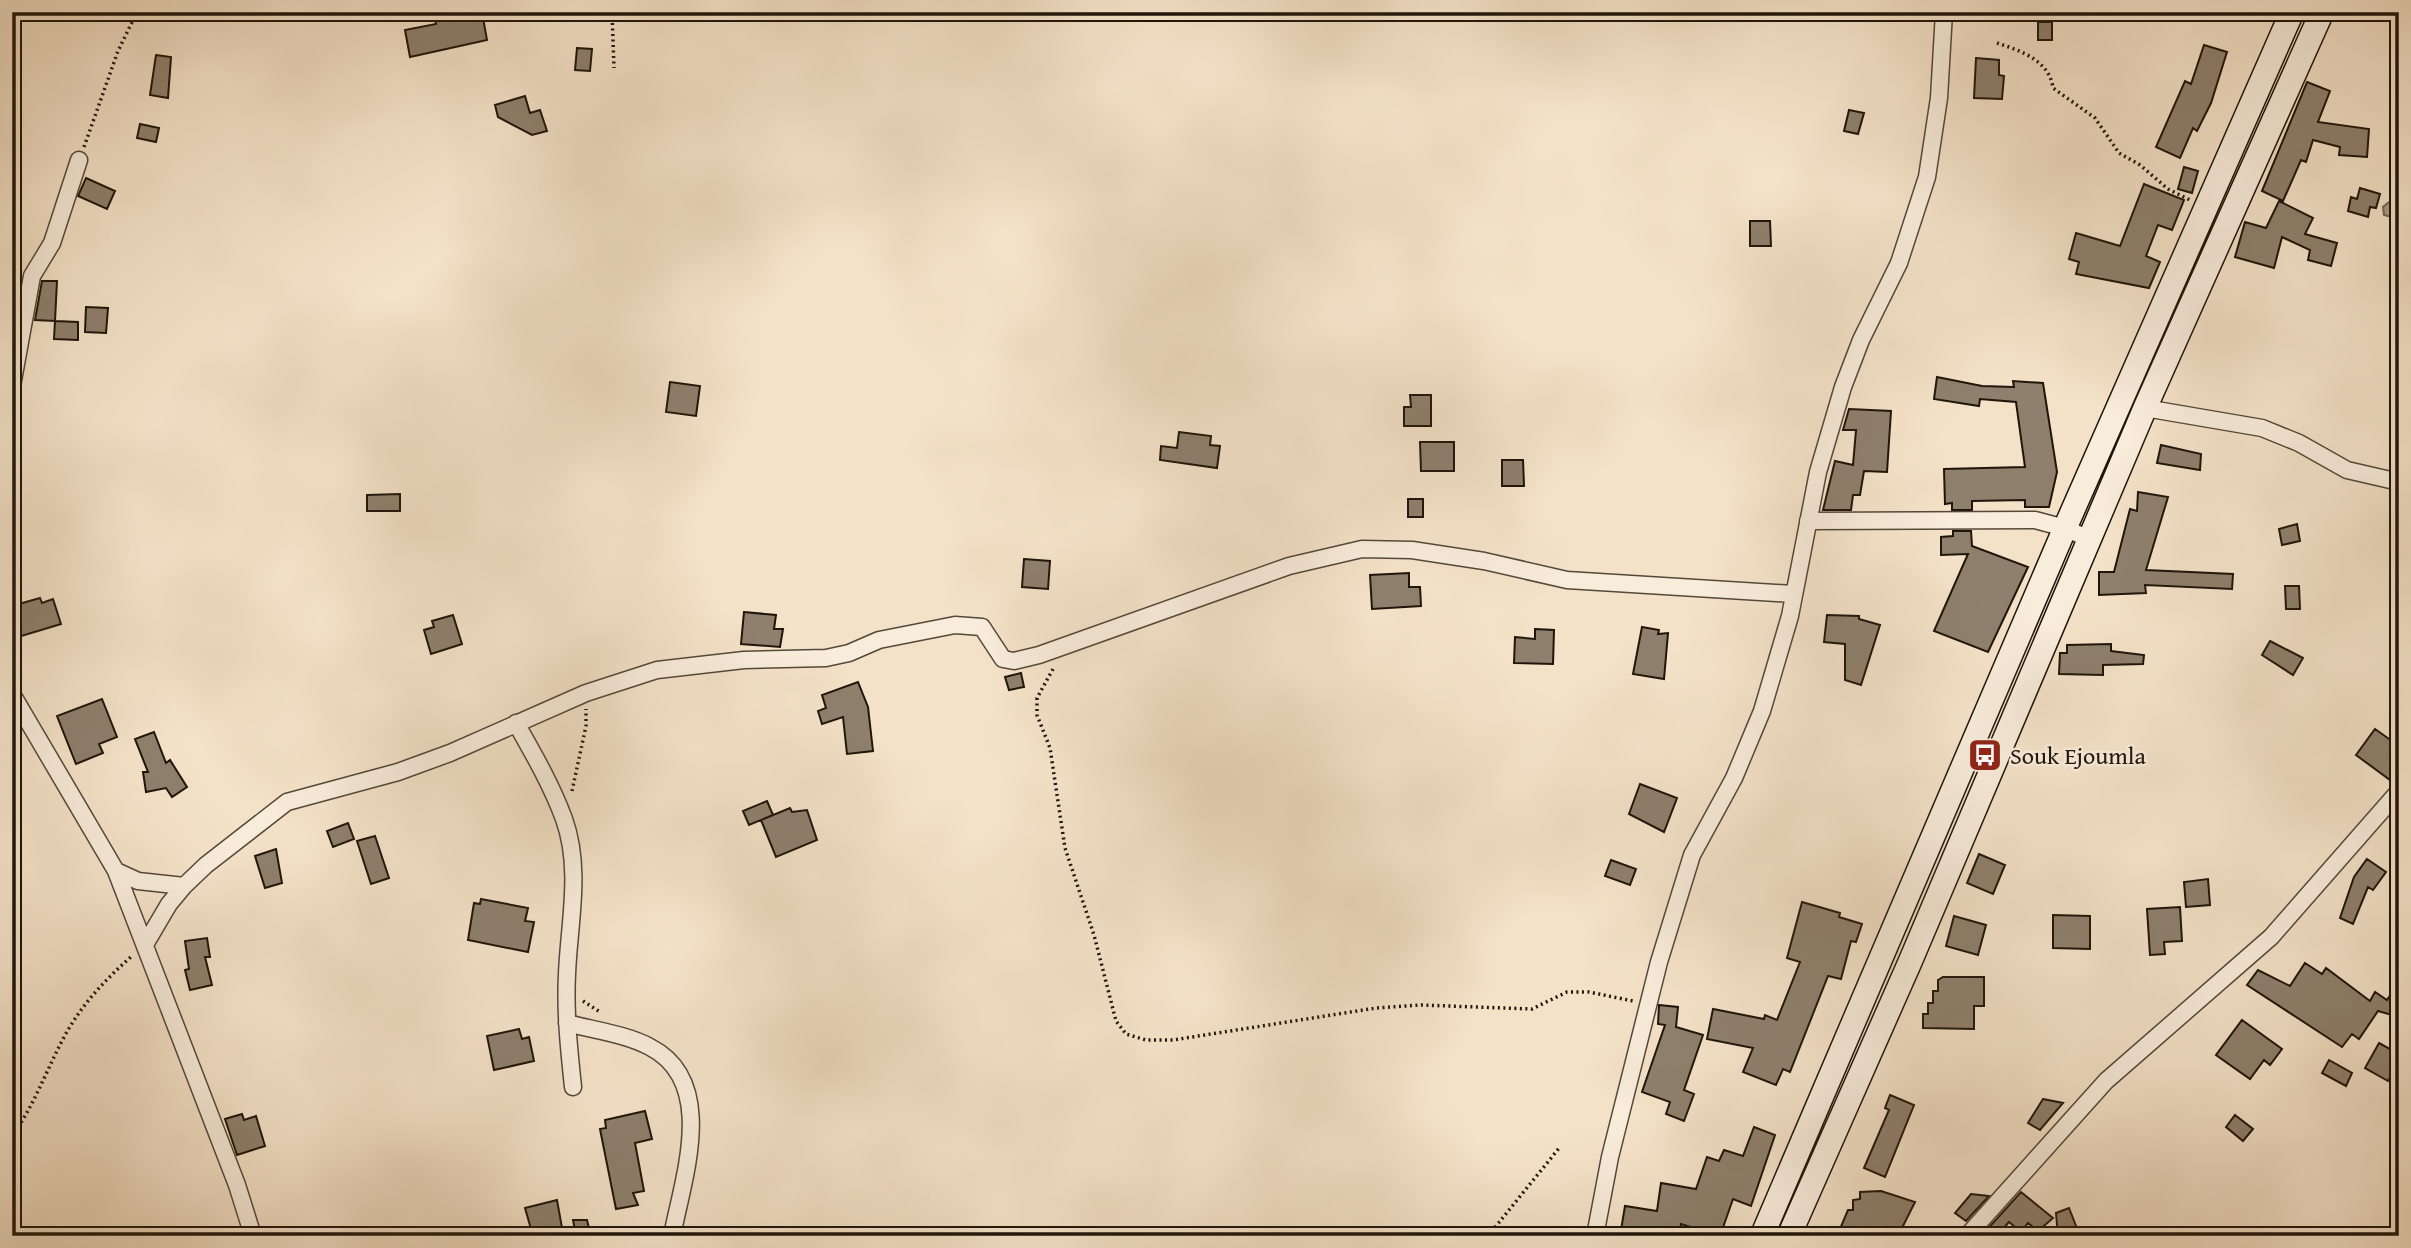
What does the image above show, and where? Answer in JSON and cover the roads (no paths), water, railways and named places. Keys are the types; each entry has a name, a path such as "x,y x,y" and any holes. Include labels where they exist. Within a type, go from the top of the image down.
{"main road":[{"path":"1762,1236 2065,528 2292,12"},
{"path":"1789,1236 2146,408 2322,12"},
{"path":"2207,208 2230,216"},
{"path":"1793,1163 1817,1174"}],"street":[{"path":"1595,1232 1610,1157 1649,1003 1692,855 1734,778 1762,710 1790,616 1818,472 1843,387 1861,340 1899,263 1927,177 1938,109 1944,12"},
{"path":"12,386 32,276 52,243 79,160"},
{"path":"2146,408 2262,428 2300,443 2347,470 2399,482"},
{"path":"1808,521 2035,520 2065,528 2089,539"},
{"path":"146,943 169,904 184,886 206,865 287,802 398,772 450,753 586,693 657,670 744,660 825,658 849,653 879,640 955,625 982,628 1003,659 1014,660 1053,650 1289,566 1362,549 1412,550 1460,557 1567,580 1793,594"},
{"path":"12,694 116,871 146,943 237,1185 253,1236"},
{"path":"516,723 565,820 572,862 573,901 566,975 573,1087"},
{"path":"1967,1236 2106,1081 2271,937 2399,792"},
{"path":"116,871 148,883 184,886"},
{"path":"567,1023 648,1045 668,1058 680,1074 689,1097 691,1125 672,1236"}],"place":[{"name":"Souk Ejoumla","path":"1985,755"}]}
